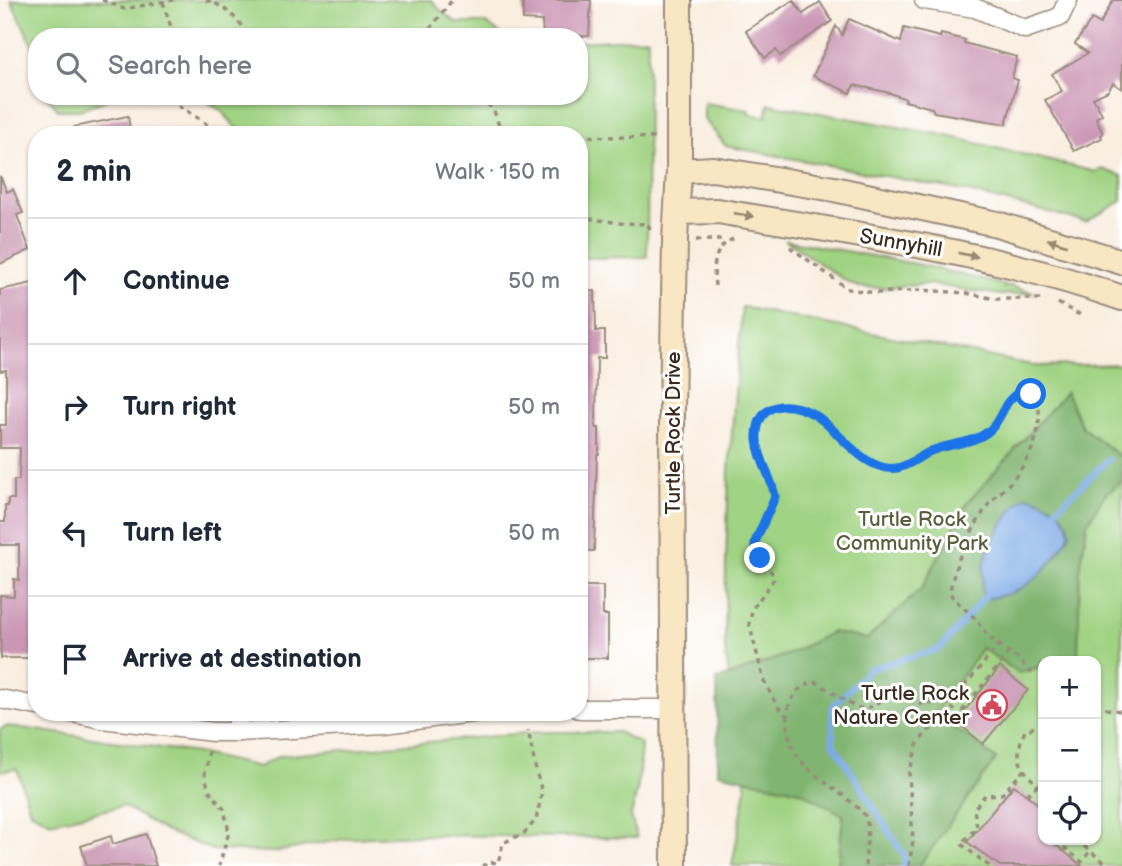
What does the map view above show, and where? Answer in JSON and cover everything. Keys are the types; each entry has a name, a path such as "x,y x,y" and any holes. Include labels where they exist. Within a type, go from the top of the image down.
{"street":[{"name":"Turtle Rock Drive","path":"674,866 672,411 679,171 679,0"},
{"path":"924,0 975,8 1025,29 1060,17 1068,0"},
{"name":"Sunnyhill","path":"679,171 713,169 834,189 997,224 1122,262"},
{"name":"Sunnyhill","path":"677,212 717,211 975,256 1120,291"},
{"path":"0,699 28,704"},
{"path":"588,709 672,709"},
{"path":"119,721 213,732 408,721"},
{"path":"238,721 238,732"}],"path":[{"path":"102,0 124,9 173,0"},
{"path":"206,0 218,4 237,19 243,28"},
{"path":"431,28 452,0"},
{"path":"163,1 171,28"},
{"path":"179,105 208,126"},
{"path":"489,105 499,126"},
{"path":"588,136 647,138"},
{"path":"588,218 648,224"},
{"path":"715,286 713,267 717,253 732,239 743,238"},
{"path":"790,247 848,289 877,293 920,290 966,293 995,299 1044,299"},
{"path":"1055,302 1078,314 1081,312"},
{"path":"788,717 777,706 764,681 749,623 753,608 774,579 758,556 755,545 775,497 763,465 757,437 761,421 770,408 776,405 816,415 851,449 880,465 894,468 932,451 986,433 995,425 1007,401 1017,393 1027,392 1035,396 1039,405 1039,419 1028,458 1019,472 988,505 963,550 950,592 976,619 982,631 1032,673"},
{"path":"865,866 868,828 866,817 805,764 790,741 788,708 794,694 801,687 816,682 862,709 868,708 889,692 901,691 918,704 946,699 961,689 998,645"},
{"path":"909,866 913,841 909,773 918,743 928,731 959,714 1009,652"},
{"path":"946,699 959,714"},
{"path":"1101,711 1121,711"},
{"path":"1027,796 1038,785 1024,770 1018,758 1019,745 1025,732 1038,726"},
{"path":"482,866 490,862 498,863 503,843 524,833 536,820 542,792 528,730"},
{"path":"213,732 205,773 208,789 224,809 229,832 219,866"},
{"path":"986,865 961,844 976,827 974,809 985,795 1002,794 1024,770"},
{"path":"1061,845 1082,862 1090,851"},
{"path":"1082,845 1110,866"}],"green space":[{"path":"11,0 432,0 457,23 486,23 493,28 28,28 28,36"},
{"path":"648,38 647,257 588,258 588,126 235,126 223,112 212,105 588,105 588,41"},
{"path":"704,103 749,110 749,114 766,117 769,104 943,135 1096,172 1102,169 1122,176 1122,201 1086,222 964,191 726,146 704,119"},
{"path":"54,105 93,105 80,110 58,110"},
{"path":"785,240 921,265 1004,285 1004,288 1008,285 1034,293 1001,295 928,284 858,287"},
{"name":"Turtle Rock Community Park","path":"742,307 1037,366 1122,364 1122,866 732,866 746,789 725,649 729,469"},
{"path":"1066,392 1082,427 1122,458 1122,482 1105,494 1087,524 1080,570 1078,656 1038,656 1038,667 1019,673 982,648 935,713 996,759 919,866 838,866 843,815 800,791 718,773 717,680 791,653 832,632 867,639 922,588 966,504"},
{"path":"8,726 197,753 259,767 279,756 536,732 618,732 641,744 638,786 631,816 637,838 419,835 350,838 276,852 213,850 165,831 123,806 51,822 30,811 17,769 0,771 0,729"}],"water":[{"path":"1028,496 1043,501 1061,513 1070,533 1036,578 1013,592 983,599 987,553 1009,515"}],"building":[{"path":"523,0 591,0 589,36 588,28 542,28 542,21 523,20"},
{"path":"793,0 803,14 820,2 832,21 780,56 776,50 765,58 746,31"},
{"path":"1113,0 1122,0 1122,89 1113,83 1108,91 1093,98 1102,114 1096,118 1103,134 1102,138 1074,151 1045,100 1062,91 1052,74 1088,53 1075,44 1092,19 1100,24"},
{"path":"849,19 901,42 904,28 965,40 964,43 1017,57 1012,78 1018,80 1006,124 934,112 932,108 905,101 906,99 890,93 854,85 850,93 813,76 836,26 842,35"},
{"path":"128,116 130,126 79,126"},
{"path":"0,176 7,192 13,189 23,213 17,215 28,251 0,264"},
{"path":"28,284 28,658 1,658 0,595 14,596 14,579 19,580 19,545 0,545 0,522 5,522 8,499 14,499 14,480 19,480 20,448 0,448 0,425 6,425 6,370 0,371 0,290"},
{"path":"588,291 595,291 596,331 605,331 605,358 597,358 596,428 599,428 599,454 594,551 588,551"},
{"path":"588,586 603,586 603,615 608,615 608,658 588,658"},
{"name":"Turtle Rock Nature Center","path":"1000,667 1028,690 983,744 956,721"},
{"path":"1014,785 1038,804 1038,845 1056,845 1082,866 1000,866 967,842"},
{"path":"146,834 156,866 87,866 81,846 111,836 113,844"}],"waterway":[{"path":"1051,514 1109,459"},
{"path":"904,866 905,857 833,743 832,707 869,669 940,649 988,593"}],"place":[{"name":"Turtle Rock Nature Center","path":"992,705"}],"route":[{"path":"760,558 755,542 775,497 763,465 757,437 761,421 770,408 784,405 816,415 851,449 880,465 897,468 932,451 986,433 995,425 1010,398 1020,392 1031,394"}]}
